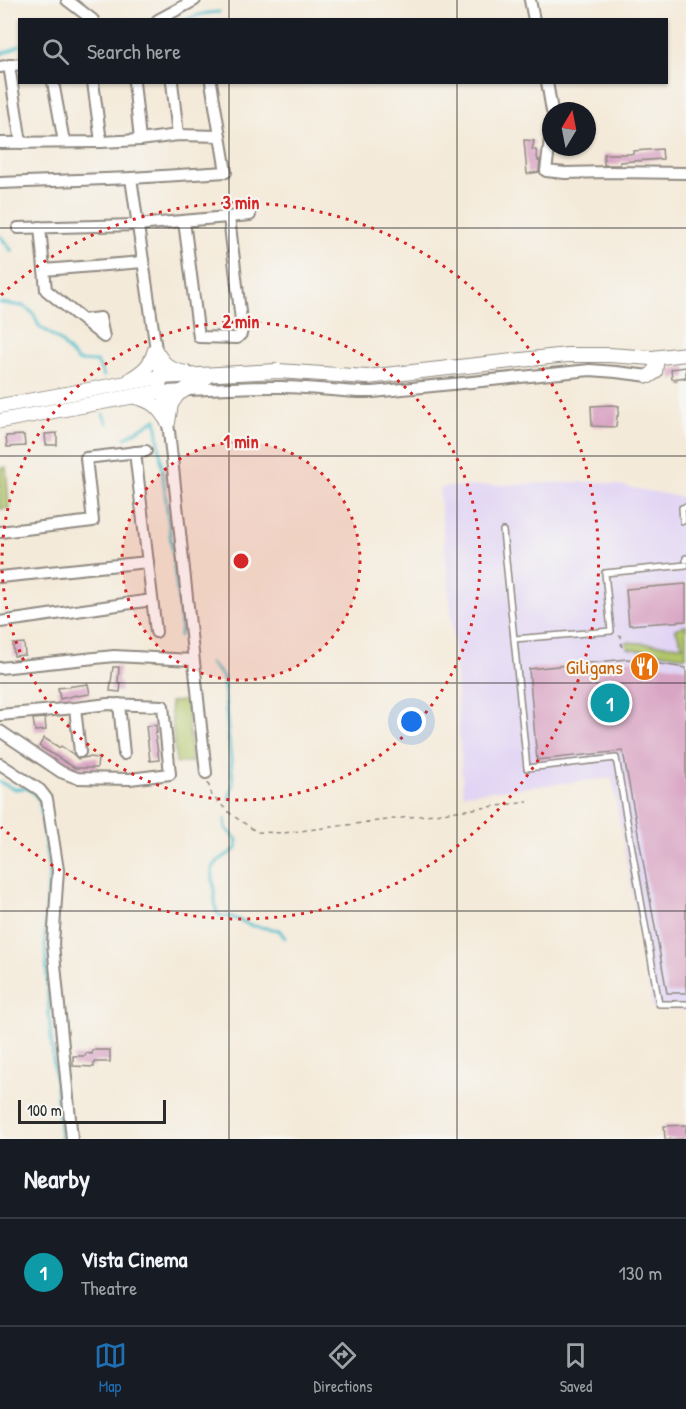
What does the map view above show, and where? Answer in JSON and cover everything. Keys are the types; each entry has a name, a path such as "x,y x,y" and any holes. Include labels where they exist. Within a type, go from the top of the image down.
{"street":[{"path":"67,0 90,18"},
{"path":"162,18 195,0"},
{"path":"530,0 534,18"},
{"path":"10,65 21,143"},
{"path":"53,84 64,142"},
{"path":"93,84 101,142"},
{"path":"134,84 140,140"},
{"path":"172,84 178,135"},
{"path":"0,183 226,172 211,84"},
{"path":"547,84 550,102"},
{"path":"0,143 101,142 178,135 220,136"},
{"path":"548,156 546,171 686,173"},
{"path":"131,178 155,350 168,422 206,773"},
{"path":"18,228 137,225 250,215"},
{"path":"184,221 199,337 237,338 242,329 229,217"},
{"path":"40,227 46,290 83,320"},
{"path":"44,270 142,262"},
{"path":"155,350 165,365 197,375"},
{"path":"125,384 143,372 149,365 155,350"},
{"path":"0,421 134,397 161,384 197,375 293,371 367,377 567,355 657,357 686,354"},
{"path":"0,406 125,384 161,384 184,391 274,387 380,392 590,370 649,376 655,372 657,357"},
{"path":"168,422 171,404 178,394 206,378 221,374"},
{"path":"134,397 146,399 153,404 168,422"},
{"path":"0,532 93,520 86,458 140,452 156,632"},
{"path":"0,577 148,562"},
{"path":"0,622 152,600"},
{"path":"0,668 114,656 193,660"},
{"path":"0,715 108,704 163,706 170,774 130,779 77,778 61,772 0,730"},
{"path":"119,704 124,754"},
{"path":"75,708 80,752"},
{"path":"0,764 40,790 47,799 58,870 53,944 72,1139"}],"lane":[{"path":"683,521 682,508 686,507"},
{"path":"503,531 527,768 616,758 659,1004 686,1004"},
{"path":"514,639 611,631 605,573 686,566"}],"path":[{"path":"673,381 686,379"},
{"path":"611,631 621,636 622,651"},
{"path":"206,773 212,796 232,815 257,832 284,833 528,802"}],"shaded area":[{"path":"601,482 686,498 686,1010 653,1009 612,778 463,794 454,640 439,490 445,487"}],"green space":[{"path":"6,467 9,508 0,509 0,468"},
{"path":"686,625 686,657 627,648 626,642 683,646 675,629"},
{"path":"186,701 192,762 176,763 170,702"}],"building":[{"path":"524,140 534,141 532,150 536,150 538,161 540,160 539,172 527,174"},
{"path":"662,149 663,159 604,165 604,154 633,154 633,151"},
{"path":"686,367 686,377 672,379 671,369"},
{"path":"591,406 619,406 616,427 592,426"},
{"path":"57,433 57,445 46,445 45,434"},
{"path":"24,435 25,446 7,447 6,436"},
{"path":"686,584 686,621 629,625 626,589"},
{"path":"24,643 25,655 14,656 13,644"},
{"path":"627,659 686,668 686,993 667,993 623,751 537,760 529,669"},
{"path":"113,667 119,667 120,692 110,691"},
{"path":"88,684 90,694 60,699 58,688"},
{"path":"45,718 46,730 35,731 33,719"},
{"path":"156,725 159,760 150,761 146,726"},
{"path":"44,738 60,748 61,746 78,759 98,758 97,768 75,768 39,746"},
{"path":"92,1050 110,1050 110,1062 94,1062 94,1067 73,1066 73,1056 92,1054"},
{"path":"686,1125 686,1139 665,1139 664,1126"}],"waterway":[{"path":"191,18 219,12"},
{"path":"0,54 18,46"},
{"path":"0,236 12,251"},
{"path":"0,303 23,306 33,313 39,326 59,340 78,361 97,362 104,376"},
{"path":"103,414 107,423"},
{"path":"125,438 156,419 181,623 180,636"},
{"path":"210,663 223,677 233,783 229,799"},
{"path":"0,782 14,789 26,788 33,792 40,801 49,872 45,939 49,1015 61,1139"},
{"path":"225,819 226,828 237,840 236,849 218,861 212,869 216,911 220,916 231,917 253,926 279,930 285,938"}],"place":[{"name":"Giligans","path":"644,667"},
{"name":"Vista Cinema","path":"610,703"}]}
